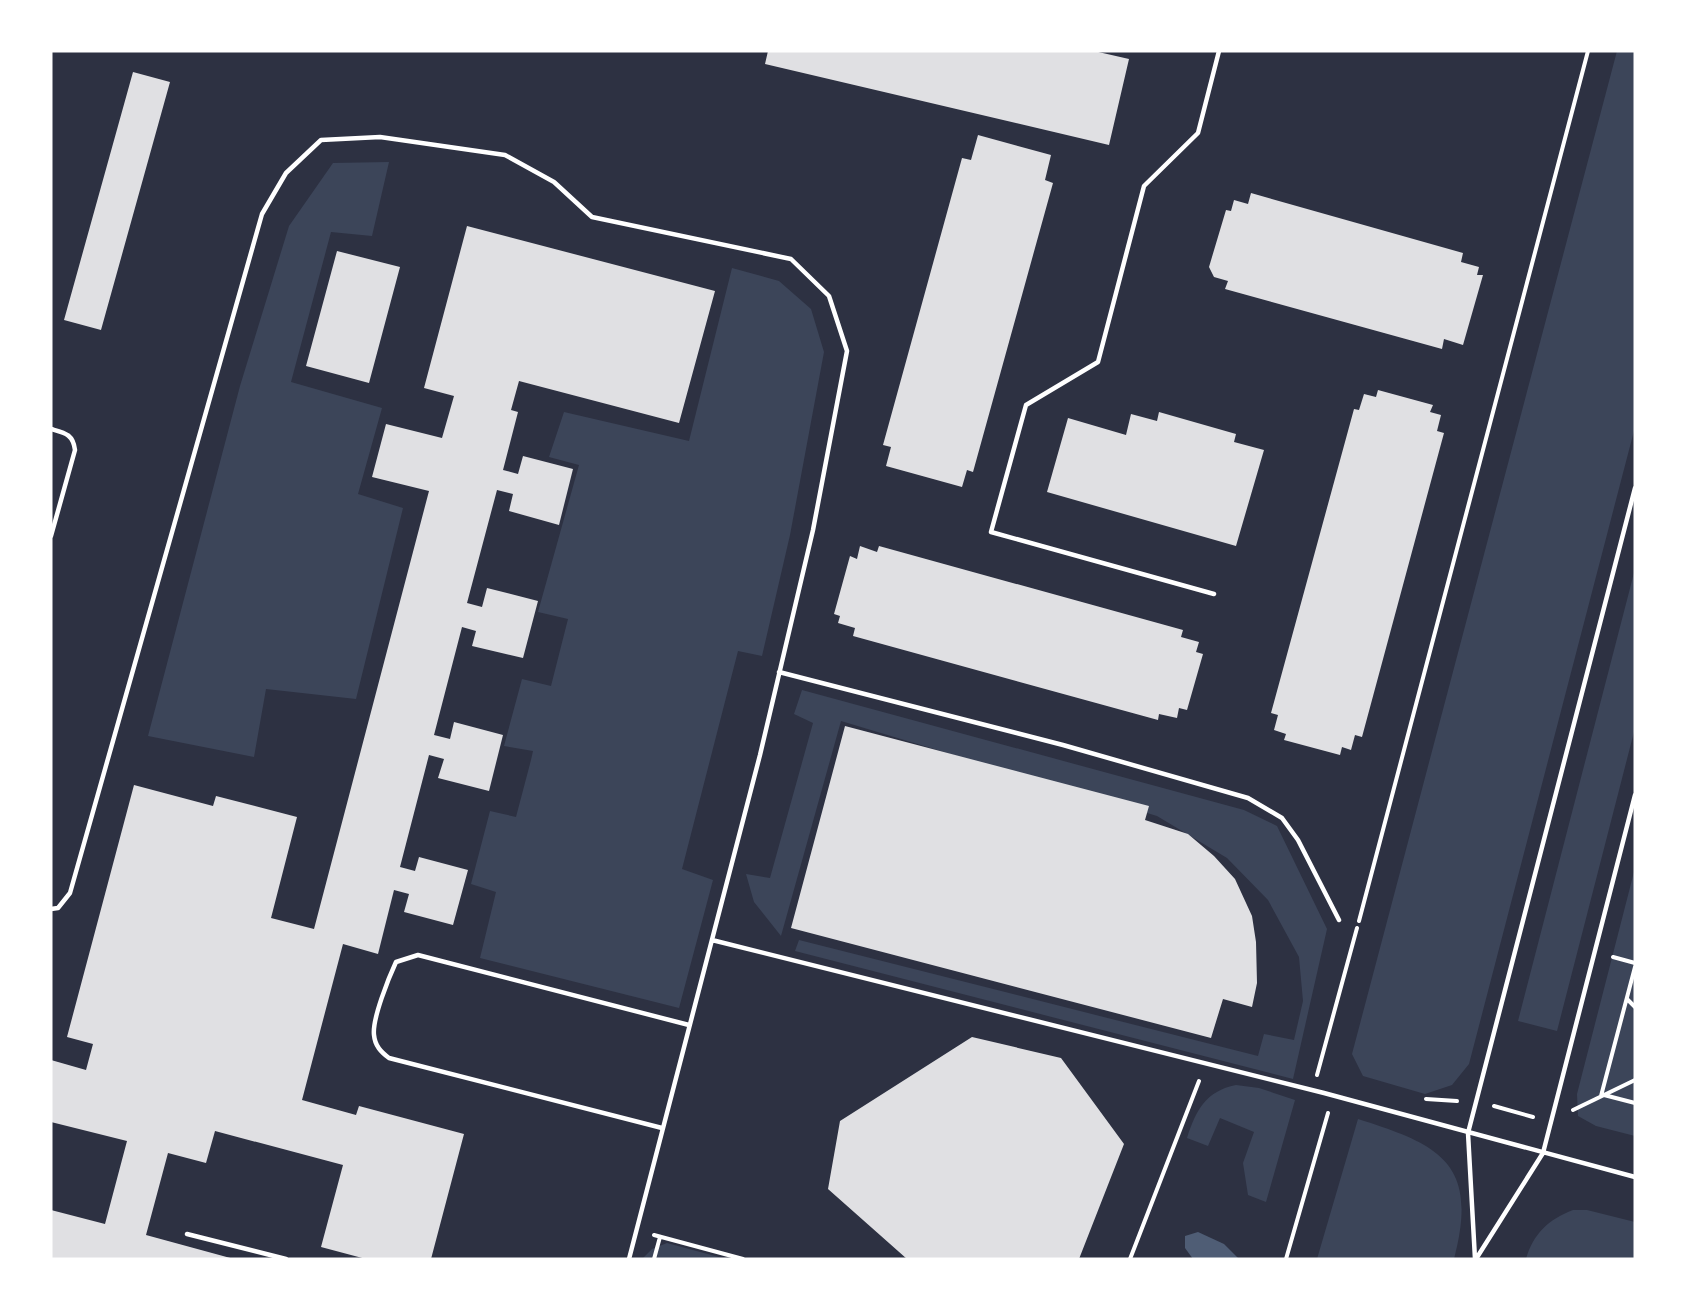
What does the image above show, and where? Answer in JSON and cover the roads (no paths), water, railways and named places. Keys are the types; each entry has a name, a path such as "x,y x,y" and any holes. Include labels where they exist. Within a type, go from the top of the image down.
{"lane":[{"path":"1214,594 991,532 1026,405 1098,362 1144,186 1198,133 1219,51"},
{"path":"51,909 58,908 70,893 262,214 286,173 321,140 380,137 505,155 554,182 592,217 791,259 829,296 847,351 813,530 779,672 629,1259"},
{"path":"51,429 68,434 74,441 75,450 51,536"},
{"path":"1475,1259 1468,1133 1635,488"},
{"path":"779,672 1063,745 1248,798 1282,818 1298,840 1340,920"},
{"path":"1475,1259 1543,1153 1635,795"},
{"path":"712,940 1324,1093 1635,1177"},
{"path":"662,1128 388,1058 378,1050 373,1034 387,982 396,962 418,955 689,1025"},
{"path":"187,1234 286,1259"}]}
